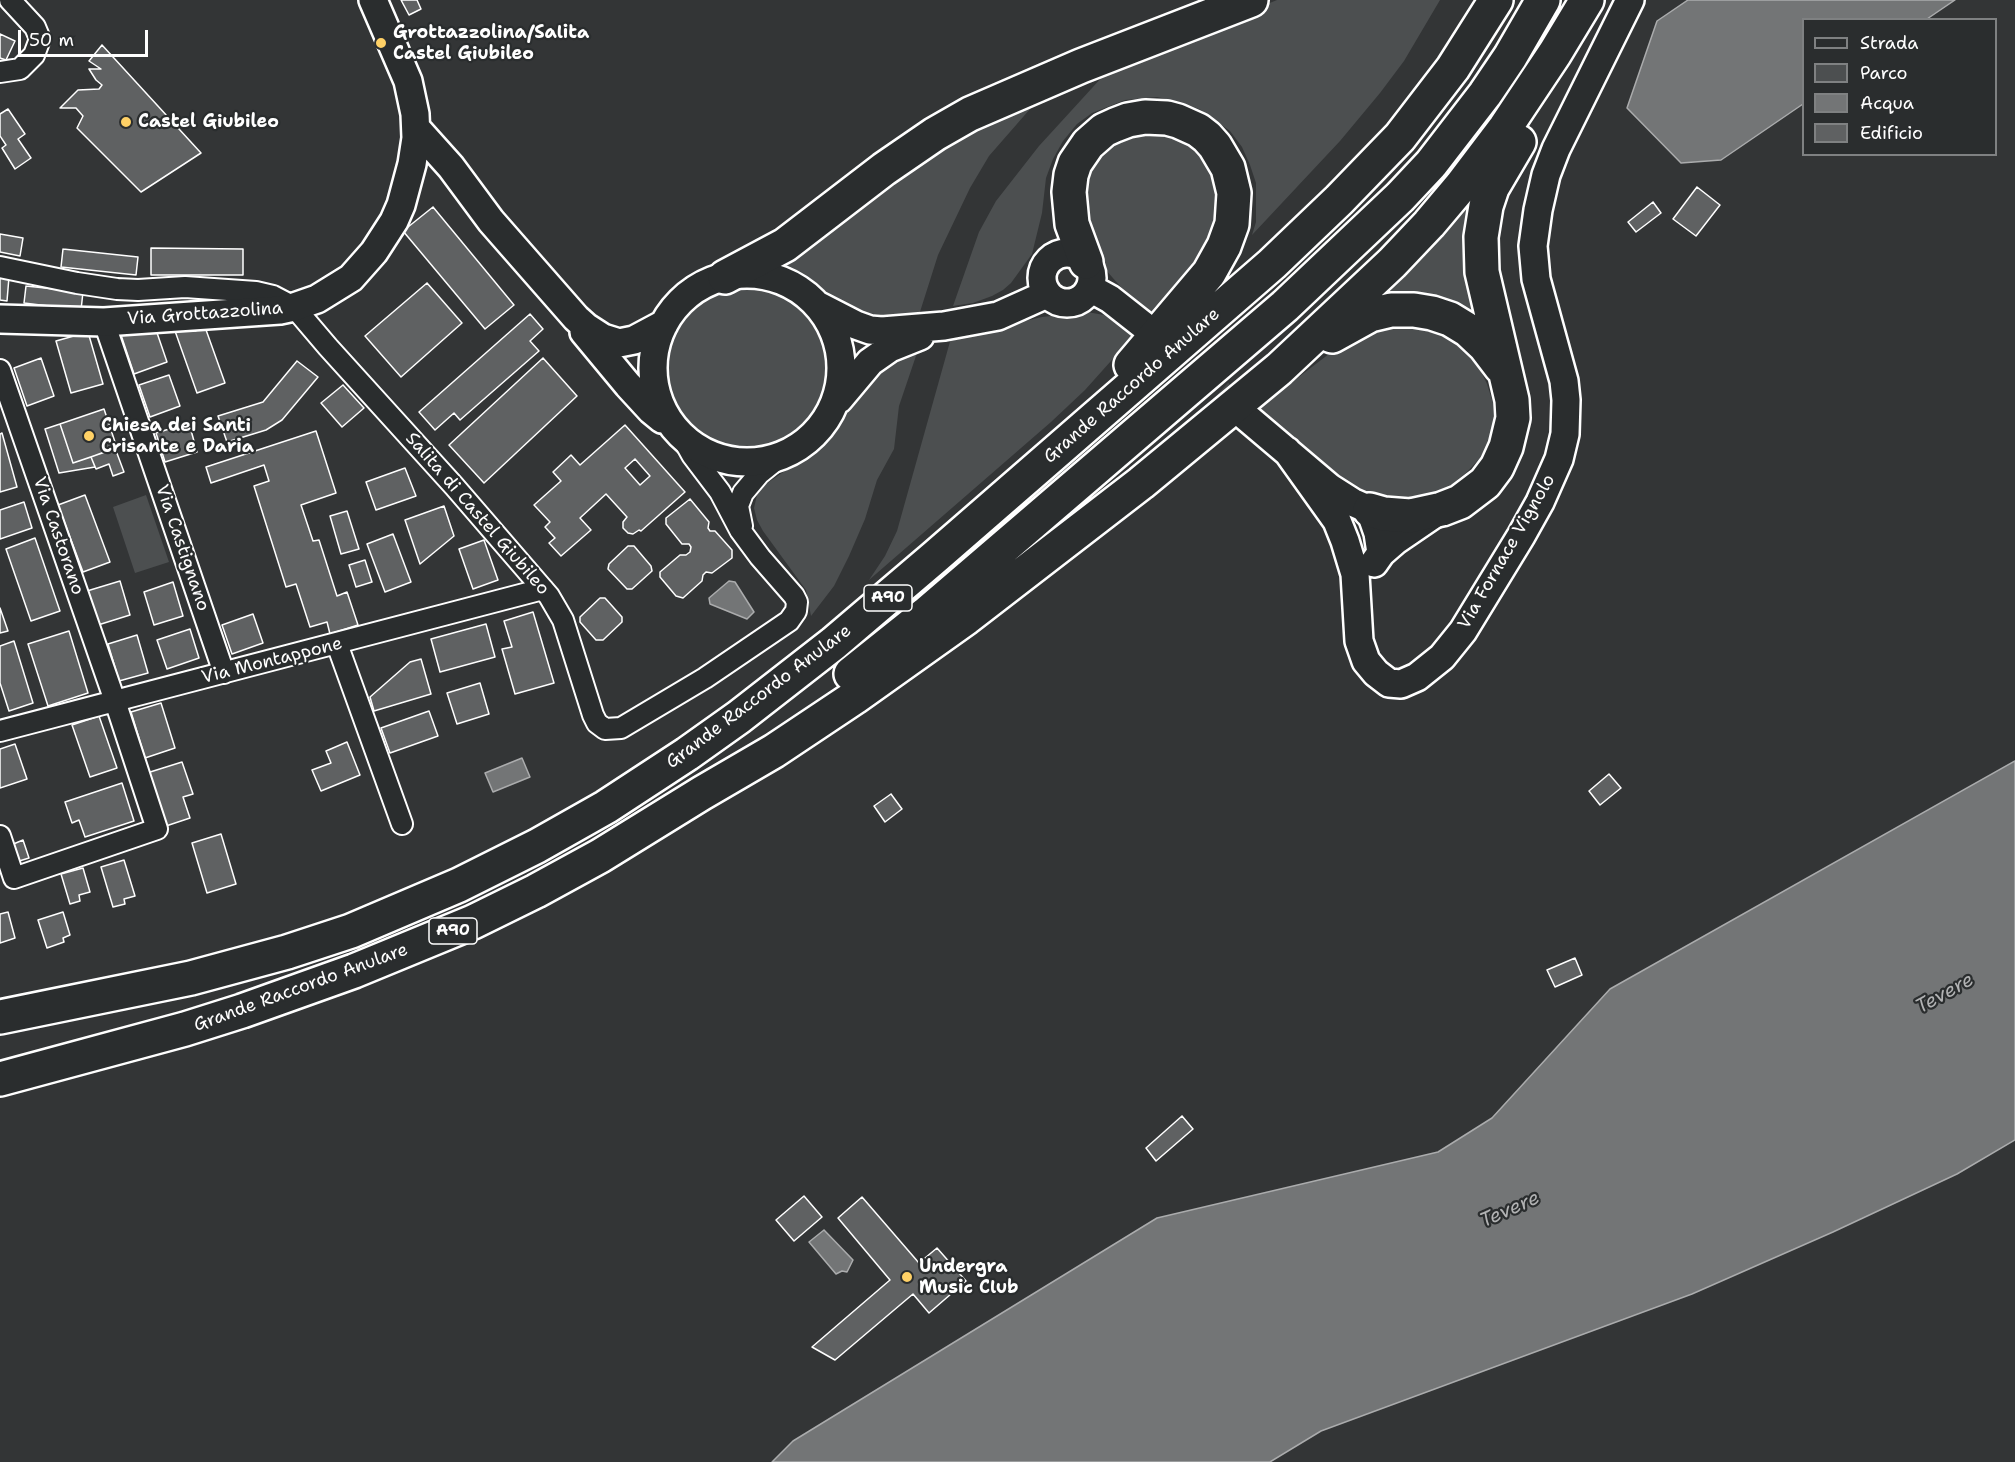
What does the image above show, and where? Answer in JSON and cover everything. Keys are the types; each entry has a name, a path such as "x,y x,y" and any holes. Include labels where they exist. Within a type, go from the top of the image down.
{"highway":[{"path":"724,277 785,245 884,169 935,134 970,114 1081,66 1251,0"},
{"name":"Grande Raccordo Anulare","path":"0,1017 137,990 261,960 351,931 459,885 574,825 687,754 789,679 886,599 1272,264 1339,201 1400,137 1454,68 1496,0"},
{"name":"Grande Raccordo Anulare","path":"702,793 926,614 1286,306 1344,252 1439,155 1510,57 1543,0"},
{"name":"Grande Raccordo Anulare","path":"0,1079 184,1029 327,981 473,922 600,856 820,721 966,618 1141,483 1279,369 1392,263 1461,186 1511,120 1587,0"},
{"path":"1370,510 1384,514 1410,516 1442,509 1460,502 1491,476 1502,458 1510,438 1513,418 1512,400 1482,272 1481,237 1486,206 1495,181 1576,45 1594,0"},
{"path":"1055,454 1209,273 1224,246 1232,224 1234,193 1228,168 1207,137 1178,121 1145,117 1128,120 1104,130 1088,144 1075,163 1069,192 1072,224 1088,275"},
{"path":"1279,369 1350,324 1370,315 1391,310 1414,310 1432,312 1468,330 1485,346 1505,372"},
{"name":"Grande Raccordo Anulare","path":"0,1000 137,990"},
{"name":"Grande Raccordo Anulare","path":"0,1057 184,1029"}],"street":[{"path":"0,72 20,69 34,55 40,39 35,27 9,0"},
{"name":"Via Grottazzolina","path":"0,319 104,322 294,308 317,299 356,274 374,252 397,214 412,164 416,128 410,90 403,67 373,0"},
{"name":"Via Fornace Vignolo","path":"1287,451 1336,521 1348,550 1355,574 1356,612 1361,647 1366,661 1376,673 1395,684 1407,682 1422,674 1442,657 1463,631 1521,536 1551,478 1564,443 1566,400 1564,381 1536,279 1533,246 1538,210 1546,175 1556,149 1630,0"},
{"name":"Salita di Castel Giubileo","path":"416,128 451,167 491,221 576,318 594,333 614,342 634,340 664,324"},
{"name":"Salita di Castel Giubileo","path":"412,164 436,175 491,221"},
{"path":"1088,275 1081,299 1067,304 1059,303 1047,294 1042,277 1047,262 1053,257 1060,253 1075,254 1088,275 1110,299 1143,325"},
{"name":"Salita di Castel Giubileo","path":"0,267 117,289 184,287 256,292 273,296 294,308 543,589 561,615 593,715 601,727 609,730 621,728 734,660 789,621 796,611 796,602 794,596 760,557 732,517 720,492 678,432 651,410 634,392 589,340 576,318"},
{"path":"944,326 881,353 861,371 816,429 790,449 760,461 733,462 706,452 678,432 656,395 652,378 655,347 664,324 676,307 689,294 724,277 739,274 769,277 789,285 811,302 856,326 882,331 944,326 998,316 1047,294"},
{"path":"811,302 829,322 839,346 843,372 836,402"},
{"name":"Via Castignano","path":"104,322 224,673"},
{"name":"Via Castorano","path":"0,370 157,829 14,878 0,836"},
{"path":"1245,416 1330,488 1370,510 1378,533 1381,553"},
{"name":"Salita di Castel Giubileo","path":"746,537 738,514 739,500 751,482 790,449"},
{"name":"Via Fornace Vignolo","path":"1356,612 1365,579 1381,553 1442,509"},
{"name":"Via Montappone","path":"0,730 543,589"},
{"path":"337,644 402,824"}],"green space":[{"path":"1277,0 1440,0 1404,61 1380,93 1340,141 1252,235 1256,222 1256,183 1242,147 1230,131 1201,110 1181,102 1157,97 1125,100 1092,113 1077,124 1063,141 1046,178 1042,213 1032,254 1011,283 992,296 973,303 953,306 979,232 996,201 1039,146 1103,76 1141,56"},
{"path":"1044,93 989,156 970,188 938,255 919,315 884,316 853,310 840,303 806,275 781,262 915,162"},
{"path":"1141,127 1194,140 1223,192 1211,248 1154,318 1127,294 1105,269 1081,228 1089,156"},
{"path":"1470,203 1464,225 1464,262 1467,285 1483,334 1374,305 1434,245"},
{"path":"747,286 779,293 793,300 805,311 816,323 823,337 830,369 823,401 816,415 805,427 793,438 779,445 747,452 715,445 701,438 689,427 678,415 671,401 664,369 671,337 678,323 689,311 701,300 715,293"},
{"path":"1087,312 1104,315 1136,333 1085,390 1051,422 869,580 885,556 897,531 951,338 1042,317"},
{"path":"1403,325 1422,327 1438,333 1454,340 1466,352 1478,365 1487,384 1493,403 1494,419 1490,440 1480,458 1467,472 1450,486 1411,501 1370,495 1350,484 1258,408 1362,331"},
{"path":"918,350 899,406 894,449 877,480 865,519 849,556 834,586 811,616 806,590 757,520 754,508 757,495 766,484 834,434 855,400 879,368"},
{"path":"146,495 169,562 135,573 113,507"}],"water":[{"path":"1688,0 1955,0 1928,18 1802,18 1802,105 1721,160 1681,163 1627,108 1657,21"},
{"path":"729,581 735,582 754,612 747,619 710,604 709,598"},
{"path":"522,758 530,777 493,792 485,773"},
{"name":"Tevere","path":"2015,761 2015,1140 1957,1174 1692,1294 1321,1431 1270,1462 772,1462 793,1441 1157,1218 1438,1152 1492,1118 1610,989"},
{"path":"824,1230 853,1260 847,1272 842,1271 836,1274 809,1242"}],"building":[{"path":"401,0 417,0 421,9 409,15"},
{"path":"0,34 15,41 6,60 0,58"},
{"name":"Castel Giubileo","path":"102,45 201,153 141,192 77,128 83,116 76,108 60,108 78,90 99,89 102,85 89,69 101,69 89,61"},
{"path":"8,109 25,134 18,139 31,158 15,169 2,148 6,145 0,136 0,114"},
{"path":"1697,187 1720,205 1696,236 1673,219"},
{"path":"1653,202 1661,213 1636,232 1628,222"},
{"path":"433,207 514,305 485,329 403,231"},
{"path":"0,234 23,238 20,256 0,252"},
{"path":"151,248 243,249 243,275 151,275"},
{"path":"63,249 138,257 136,275 61,267"},
{"path":"0,277 9,277 7,301 0,300"},
{"path":"427,283 462,323 401,377 365,336"},
{"path":"26,286 83,292 81,310 24,303"},
{"path":"530,314 543,329 530,341 539,351 460,420 454,413 435,430 419,412"},
{"path":"154,324 167,362 134,374 121,335"},
{"path":"193,325 195,331 205,327 225,383 197,393 175,331"},
{"path":"88,332 103,384 71,393 56,341"},
{"path":"41,358 54,396 27,406 14,368"},
{"path":"543,358 577,396 484,483 449,445"},
{"path":"297,361 318,377 282,420 266,430 227,442 218,416 263,402"},
{"path":"169,375 180,406 150,417 139,385"},
{"path":"343,385 364,408 342,427 321,403"},
{"name":"Chiesa dei Santi Crisante e Daria","path":"104,409 117,448 73,463 60,424"},
{"path":"189,423 197,452 165,462 156,433"},
{"path":"60,424 73,463 91,457 95,467 59,473 45,429"},
{"path":"625,425 685,492 641,531 633,534 623,528 623,522 627,517 606,494 580,518 591,530 561,556 549,543 555,538 545,527 550,522 534,505 561,481 553,472 571,455 580,465","holes":["635,459 650,476 640,485 625,468"]},
{"path":"316,431 336,493 301,505 313,541 319,540 337,596 347,592 358,625 330,634 327,622 310,627 296,584 286,587 254,486 269,481 264,465 211,483 206,467"},
{"path":"2,433 17,487 0,492 0,434"},
{"path":"115,448 124,472 113,476 109,464 96,469 91,457"},
{"path":"405,468 416,496 376,510 366,482"},
{"path":"85,495 110,562 83,572 58,505"},
{"path":"690,499 709,522 710,531 715,531 732,550 732,558 712,573 706,572 702,581 683,598 676,596 660,577 660,572 680,555 690,552 689,544 682,544 666,524 666,518"},
{"path":"24,502 32,528 0,539 0,510"},
{"path":"444,506 454,536 420,564 405,520"},
{"path":"347,511 359,549 341,554 330,516"},
{"path":"393,534 411,582 385,592 367,544"},
{"path":"35,538 60,611 31,621 6,549"},
{"path":"484,540 498,580 473,589 459,549"},
{"path":"628,546 634,546 651,566 652,571 632,589 627,589 608,569 609,564"},
{"path":"365,560 372,582 356,587 349,565"},
{"path":"120,581 130,615 98,625 87,591"},
{"path":"173,582 183,616 154,625 144,592"},
{"path":"600,598 605,598 622,617 622,622 603,640 596,640 580,622 580,617"},
{"path":"0,608 8,631 0,633"},
{"path":"533,612 554,683 515,694 502,649 512,647 504,621"},
{"path":"253,614 263,643 232,654 222,625"},
{"path":"486,624 495,657 440,672 431,639"},
{"path":"190,629 199,658 167,669 157,640"},
{"path":"69,631 88,693 48,706 28,644"},
{"path":"137,635 148,673 119,681 108,644"},
{"path":"14,641 33,703 9,711 0,683 0,646"},
{"path":"421,659 431,694 374,711 370,697 410,662"},
{"path":"480,683 489,714 457,724 447,693"},
{"path":"161,703 175,748 145,758 131,712"},
{"path":"429,711 438,736 390,753 381,728"},
{"path":"99,716 117,768 90,777 72,725"},
{"path":"347,742 360,775 321,791 312,770 331,763 326,751"},
{"path":"15,744 27,779 0,788 0,749"},
{"path":"182,762 193,794 183,797 190,818 163,827 147,773"},
{"path":"1609,774 1621,788 1600,805 1589,791"},
{"path":"122,783 134,821 85,837 79,820 72,823 65,802"},
{"path":"891,794 902,809 885,822 874,806"},
{"path":"221,834 236,884 207,893 192,843"},
{"path":"23,840 29,858 16,862 11,845"},
{"path":"124,860 135,896 124,899 125,904 113,907 101,867"},
{"path":"83,868 90,892 79,895 80,901 70,904 61,874"},
{"path":"8,912 15,938 0,943 0,914"},
{"path":"63,912 70,935 63,938 64,942 47,948 38,920"},
{"path":"1575,958 1582,975 1555,987 1547,970"},
{"path":"1182,1116 1193,1129 1156,1161 1146,1148"},
{"path":"804,1196 822,1217 794,1241 776,1220"},
{"path":"862,1197 919,1263 937,1248 966,1281 929,1313 913,1294 835,1360 812,1347 890,1280 838,1218"}],"tunnel":[{"path":"1158,338 1245,416"}],"place":[{"name":"Grottazzolina/Salita Castel Giubileo","path":"381,43"},
{"name":"Castel Giubileo","path":"126,122"},
{"name":"Chiesa dei Santi Crisante e Daria","path":"89,436"},
{"name":"Undergra Music Club","path":"907,1277"}]}
